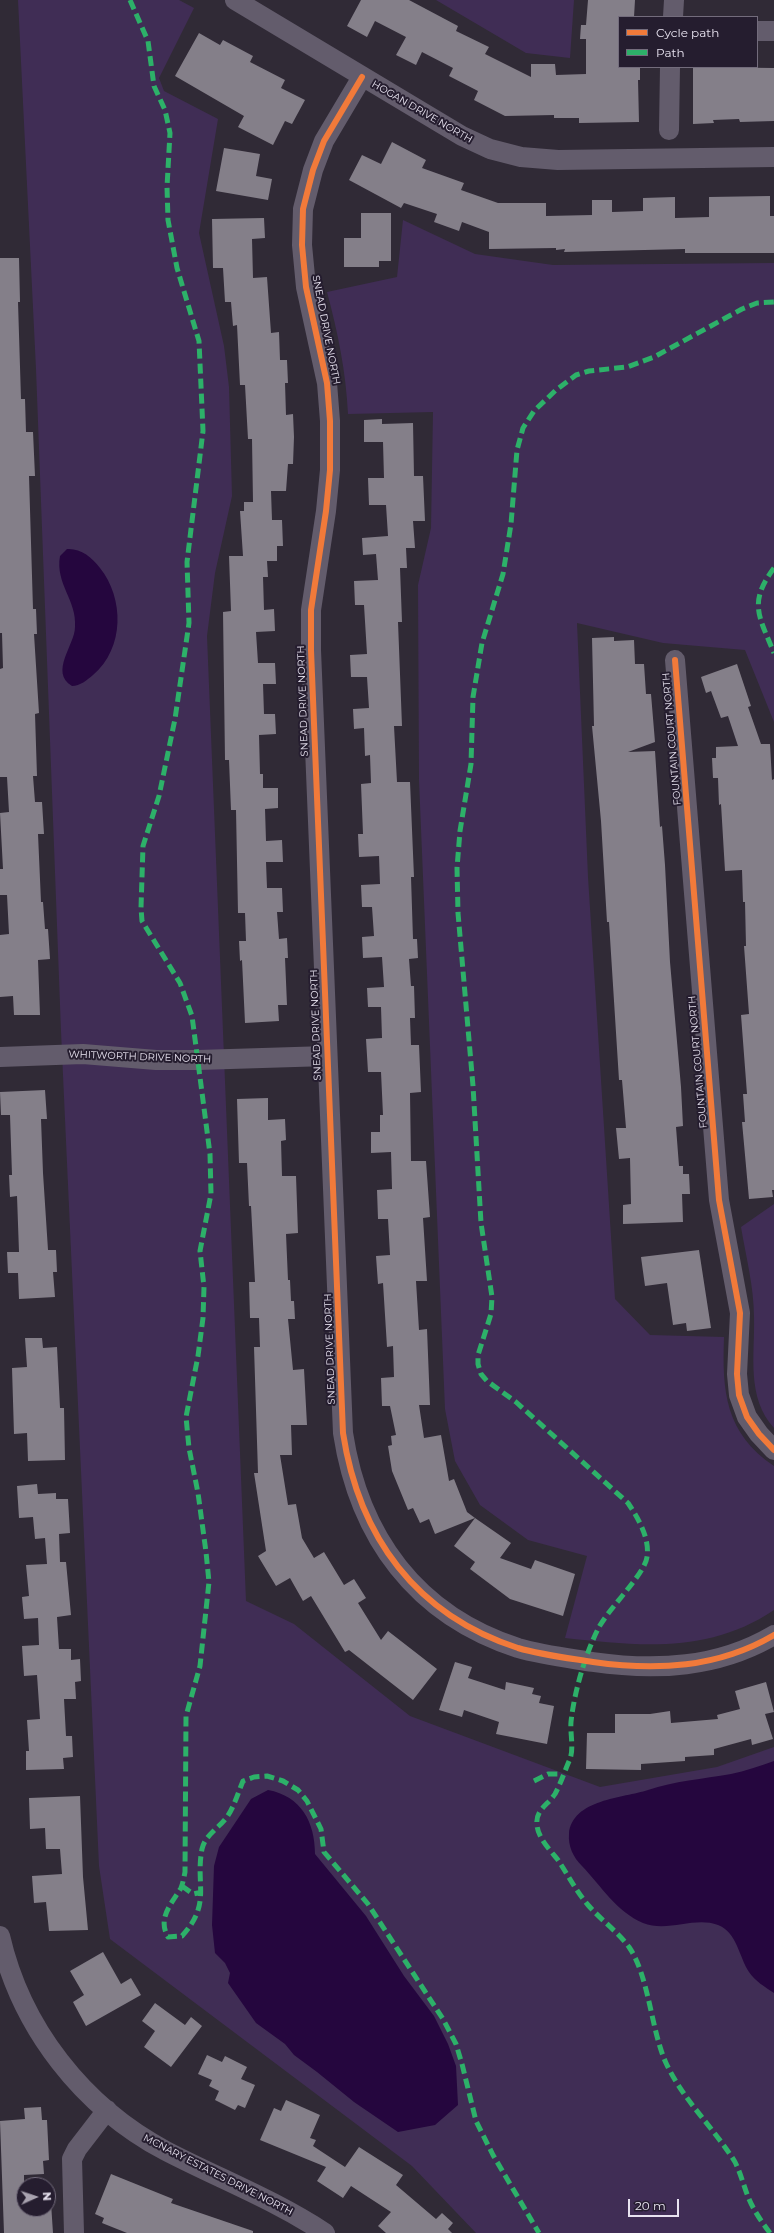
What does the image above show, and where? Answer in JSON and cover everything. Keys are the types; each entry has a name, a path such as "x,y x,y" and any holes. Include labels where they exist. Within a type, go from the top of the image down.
{"street":[{"name":"HOGAN DRIVE NORTH","path":"235,0 462,136 490,149 521,157 558,160 774,158"},
{"path":"673,16 674,0"},
{"path":"758,31 774,31"},
{"path":"669,130 670,68"},
{"name":"SNEAD DRIVE NORTH","path":"362,77 324,141 313,170 303,209 302,246 306,287 327,383 330,421 330,470 326,511 311,610 311,650 343,1433 348,1466 374,1532 406,1577 432,1604 462,1624 519,1648 554,1656 614,1665 655,1667 686,1666 738,1653 774,1635"},
{"name":"FOUNTAIN COURT NORTH","path":"675,660 719,1200 740,1313 737,1374 739,1395 747,1417 759,1434 774,1450"},
{"name":"WHITWORTH DRIVE NORTH","path":"0,1056 83,1054 156,1060 198,1060 327,1056"},
{"name":"MCNARY ESTATES DRIVE NORTH","path":"0,1936 23,2002 42,2038 60,2064 107,2110 129,2128 166,2151 269,2200 325,2233"},
{"path":"74,2233 72,2159 77,2149 107,2110"}],"shaded area":[{"path":"18,0 179,0 194,8 159,78 164,91 218,119 199,233 224,346 229,387 232,496 215,573 207,636 246,1601 294,1624 410,1716 600,1787 717,1767 774,1747 774,2233 476,2233 412,2166 110,1939 99,1866 61,1031 36,369"},
{"path":"436,0 574,0 570,58 526,53"},
{"path":"403,220 475,254 553,265 774,263 774,722 745,650 663,643 577,623 588,877 615,1299 650,1335 724,1337 724,1375 726,1393 736,1425 745,1440 774,1466 774,1610 749,1624 724,1634 699,1640 673,1644 647,1644 565,1638 587,1556 528,1540 480,1505 455,1461 445,1409 419,780 418,585 431,528 433,412 348,414 341,353 327,292 397,277"},
{"path":"67,549 77,550 85,554 100,568 108,580 114,594 118,623 116,637 111,651 103,664 86,681 72,686 66,680 63,673 63,666 74,634 75,617 63,584 59,566 60,556"},
{"path":"774,1204 774,1428 765,1416 759,1403 756,1389 753,1361 753,1294 741,1227"},
{"path":"774,1761 774,1993 760,1984 751,1975 734,1939 724,1928 718,1925 700,1922 671,1926 652,1926 643,1923 625,1912 610,1898 576,1859 570,1847 569,1834 572,1822 579,1813 601,1802 668,1784 736,1773"},
{"path":"268,1790 289,1798 304,1812 312,1831 315,1854 366,1916 404,1976 434,2016 448,2044 456,2066 458,2105 435,2125 398,2132 354,2102 294,2055 285,2044 256,2023 228,1983 230,1973 225,1963 215,1953 212,1925 214,1866 219,1847 251,1799"}],"building":[{"path":"361,0 409,0 458,26 456,31 489,47 485,54 531,77 531,64 555,64 556,75 586,74 586,39 580,39 581,25 586,25 588,0 635,0 634,16 618,16 618,68 640,68 640,80 638,80 639,122 579,123 579,118 554,118 554,115 505,116 474,100 478,91 449,76 453,68 422,52 416,65 396,55 406,37 375,21 367,37 347,26"},
{"path":"199,33 220,45 223,40 253,56 250,62 285,80 281,88 305,100 292,124 285,121 273,145 238,127 244,116 175,76"},
{"path":"693,68 774,68 774,121 740,122 739,119 713,120 714,123 693,124"},
{"path":"392,142 426,160 422,168 464,183 461,190 498,203 546,203 546,216 592,215 592,200 612,200 612,212 643,211 643,198 675,197 675,218 709,217 709,197 770,196 770,216 774,216 774,253 685,253 685,249 564,252 565,249 556,250 556,248 489,249 489,232 462,222 459,231 434,222 437,214 404,203 401,208 349,180 362,155 381,164"},
{"path":"224,148 260,154 256,176 272,179 268,200 216,191"},
{"path":"361,213 391,213 391,261 379,261 379,267 344,267 344,238 361,238"},
{"path":"264,218 265,238 252,239 253,278 267,277 271,333 279,332 280,360 287,360 288,383 285,383 286,415 293,414 294,437 293,464 288,464 286,491 271,491 272,520 282,520 283,546 277,546 277,561 267,561 268,577 263,577 264,610 274,609 275,631 256,632 258,663 275,663 276,684 263,684 264,714 275,714 276,734 259,735 260,774 263,774 263,788 278,788 278,808 265,809 266,841 282,840 283,862 266,862 267,888 282,888 283,912 277,912 279,939 287,938 288,958 285,958 287,1005 278,1005 279,1021 245,1023 242,960 240,961 239,941 246,941 245,913 238,913 236,810 231,810 229,760 225,760 223,612 231,611 229,556 243,556 240,511 244,511 244,502 253,502 252,439 248,439 245,385 240,385 237,325 233,326 231,302 225,302 223,268 213,268 212,219"},
{"path":"0,258 19,258 20,302 18,302 21,399 25,399 26,432 33,432 35,476 29,476 33,609 36,609 37,634 34,634 39,713 35,714 37,776 33,776 35,802 42,802 44,834 38,834 41,902 43,902 45,929 48,929 50,959 38,960 40,1015 14,1015 13,996 0,997 0,935 9,934 7,895 0,895 0,869 3,869 0,813 9,812 7,777 0,777 0,669 3,668 2,633 0,633"},
{"path":"382,419 382,424 413,423 414,476 423,476 425,521 413,521 415,548 406,548 407,568 400,568 402,622 398,622 402,726 394,726 397,782 410,782 414,877 411,877 413,939 417,939 418,958 409,959 411,986 414,986 415,1018 410,1018 411,1045 419,1045 421,1092 410,1093 411,1161 426,1161 430,1217 423,1218 427,1281 416,1281 419,1330 427,1329 430,1405 419,1405 424,1438 441,1435 449,1481 454,1479 467,1512 475,1518 435,1534 429,1519 420,1523 413,1508 408,1510 392,1471 388,1446 392,1445 391,1436 396,1435 390,1406 382,1406 381,1378 394,1377 393,1346 387,1347 383,1283 378,1284 376,1256 390,1255 388,1219 378,1219 377,1190 392,1189 391,1152 371,1153 371,1132 380,1132 380,1115 383,1115 381,1072 368,1072 366,1039 382,1038 381,1007 368,1007 367,988 384,987 382,957 363,958 362,937 374,936 372,907 362,907 361,885 380,884 379,856 359,857 358,834 363,834 361,784 371,783 370,755 365,756 364,728 354,729 353,709 369,708 367,677 351,677 350,655 367,654 364,605 355,605 354,581 378,580 376,554 363,555 362,538 388,536 386,505 369,505 368,478 384,478 383,442 364,442 364,420"},
{"path":"614,637 614,641 634,640 635,664 644,664 646,694 651,694 655,742 628,752 655,751 660,827 662,826 665,865 670,962 681,1087 683,1126 676,1127 679,1166 683,1166 683,1174 689,1174 690,1194 682,1194 683,1222 623,1224 623,1205 631,1204 630,1158 619,1159 616,1128 626,1128 622,1080 619,1080 609,922 607,922 601,821 592,726 594,726 592,638"},
{"path":"737,664 751,706 748,707 761,744 770,744 772,780 774,779 774,1190 772,1190 773,1197 749,1199 742,1122 745,1122 743,1094 747,1094 741,1015 749,1014 744,946 746,946 745,902 743,902 742,870 725,871 721,804 719,805 718,778 713,778 712,758 716,758 716,747 738,746 728,716 721,718 711,691 706,693 701,677"},
{"path":"45,1090 47,1119 41,1119 43,1173 48,1250 56,1250 57,1272 53,1272 55,1297 19,1299 18,1273 8,1273 7,1252 19,1252 17,1196 10,1197 9,1175 12,1175 10,1115 1,1115 0,1092"},
{"path":"268,1098 268,1120 285,1119 286,1140 281,1141 282,1176 296,1176 298,1233 286,1234 288,1280 290,1280 291,1301 294,1301 295,1319 288,1319 293,1370 304,1369 307,1425 291,1425 292,1455 280,1455 288,1505 296,1504 302,1538 314,1558 324,1552 344,1585 354,1579 366,1598 358,1603 381,1640 388,1631 437,1669 413,1700 349,1650 345,1652 311,1596 303,1601 290,1578 276,1586 258,1556 266,1551 254,1473 258,1473 254,1347 260,1347 259,1318 250,1318 249,1282 255,1282 251,1206 249,1206 247,1163 239,1163 237,1099"},
{"path":"699,1250 711,1328 687,1331 686,1323 673,1325 667,1283 645,1286 641,1257"},
{"path":"25,1338 42,1338 43,1348 57,1347 60,1408 64,1408 65,1460 28,1461 27,1433 14,1434 12,1368 27,1367"},
{"path":"37,1484 38,1494 56,1493 56,1499 68,1499 70,1533 59,1534 60,1562 66,1562 71,1615 57,1617 59,1649 71,1649 71,1660 80,1659 81,1681 75,1682 76,1699 64,1699 66,1736 72,1736 73,1757 63,1758 64,1769 26,1770 26,1751 29,1751 27,1720 40,1719 37,1675 24,1676 22,1646 39,1645 38,1618 24,1619 22,1597 29,1596 26,1565 47,1564 45,1538 35,1539 33,1517 19,1518 17,1486"},
{"path":"475,1518 511,1543 500,1558 531,1569 535,1560 575,1574 563,1616 510,1599 470,1569 475,1562 454,1546"},
{"path":"455,1662 472,1667 468,1678 505,1690 506,1682 534,1688 532,1694 541,1696 539,1703 554,1706 547,1744 496,1734 499,1722 464,1710 462,1717 439,1710"},
{"path":"766,1682 774,1712 765,1714 773,1739 752,1745 751,1739 714,1749 714,1755 685,1757 685,1761 641,1764 641,1770 586,1769 587,1733 615,1733 615,1714 650,1714 670,1711 671,1723 718,1719 717,1715 740,1709 735,1691"},
{"path":"80,1796 83,1877 88,1930 49,1931 46,1902 34,1903 32,1876 62,1874 60,1849 46,1849 45,1828 30,1829 29,1798"},
{"path":"103,1952 121,1984 131,1978 141,1995 86,2026 73,2002 84,1995 70,1971"},
{"path":"155,2003 185,2025 191,2017 202,2026 171,2067 144,2047 155,2031 142,2021"},
{"path":"207,2055 222,2062 225,2056 247,2067 241,2079 255,2085 245,2108 238,2105 235,2110 215,2100 219,2091 209,2086 212,2080 198,2074"},
{"path":"286,2100 320,2115 310,2138 316,2140 313,2146 345,2167 359,2147 403,2175 396,2185 436,2219 442,2213 453,2223 448,2229 452,2233 386,2233 378,2226 391,2212 351,2186 343,2198 317,2181 326,2167 260,2140 274,2108 281,2111"},
{"path":"41,2107 42,2120 47,2120 49,2160 43,2161 44,2174 16,2177 16,2217 52,2217 53,2233 4,2233 0,2121 25,2119 24,2108"},
{"path":"111,2174 173,2199 171,2203 253,2231 253,2233 127,2233 102,2223 104,2218 95,2214"}],"marked path":[{"path":"130,0 148,41 154,86 165,110 170,133 167,187 168,220 177,268 199,341 203,431 187,562 189,623 175,719 159,796 143,846 141,908 142,921 180,983 192,1016 210,1154 211,1194 200,1251 204,1287 203,1318 198,1356 186,1417 189,1448 198,1493 209,1582 200,1666 186,1716 185,1872 181,1888 167,1911 164,1923 165,1930 168,1937 182,1936 197,1914 201,1894 200,1862 202,1849 206,1840 224,1821 229,1813 243,1781 254,1777 267,1776 283,1781 298,1790 307,1801 321,1829 324,1852 368,1904 443,2019 456,2044 476,2121 493,2155 539,2233"},
{"path":"770,2233 751,2204 735,2162 718,2137 690,2102 666,2063 661,2050 646,1988 636,1959 620,1936 584,1900 558,1860 545,1844 538,1830 538,1815 555,1794 570,1759 572,1750 572,1711 577,1687 589,1650 603,1621 640,1573 645,1564 647,1557 647,1543 636,1515 628,1503 516,1402 487,1381 481,1374 478,1364 478,1355 491,1314 492,1297 481,1223 473,1086 458,913 457,868 460,831 471,764 473,697 482,643 503,574 511,524 517,450 523,428 534,411 556,390 576,375 589,371 627,367 654,357 742,309 757,303 774,302"},
{"path":"774,568 766,580 761,591 759,601 761,619 774,653"},
{"path":"534,1781 548,1774 562,1774"},
{"path":"182,1886 193,1894 202,1892"}],"cycle path":[{"path":"362,77 324,141 313,170 303,209 302,245 306,287 327,383 330,421 330,470 326,511 311,610 311,650 343,1433 351,1471 363,1506 379,1538 398,1567 422,1593 450,1615 482,1634 518,1648 617,1665 663,1666 709,1660 731,1654 753,1646 774,1635"},
{"path":"675,660 719,1200 740,1313 737,1374 739,1395 747,1417 759,1434 774,1450"}]}
